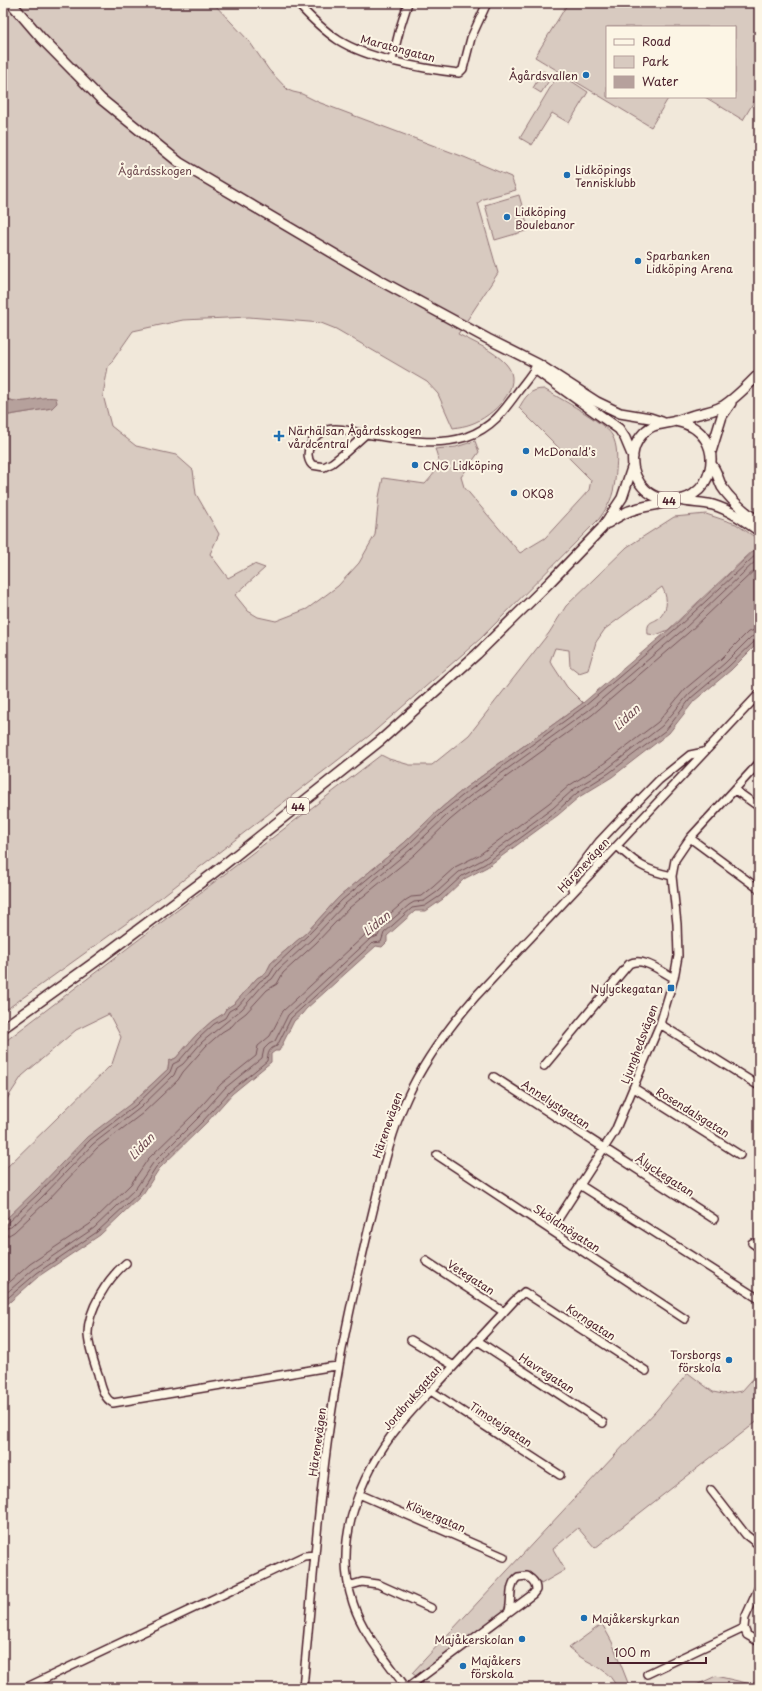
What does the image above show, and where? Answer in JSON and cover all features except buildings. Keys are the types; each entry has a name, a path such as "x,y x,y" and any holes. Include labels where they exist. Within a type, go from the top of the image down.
{"main road":[{"path":"11,3 42,39 100,99 180,163 377,279 537,366 610,409 629,416 650,418 662,422"},
{"path":"537,366 619,429 626,438 633,461"},
{"path":"675,421 723,406 759,374"},
{"path":"711,452 722,416 738,394"},
{"name":"44","path":"3,1028 95,962 211,875 381,740 477,654 602,528 622,498 633,461 634,449 642,435 648,429 662,422 675,421 682,422 695,428 705,439 711,452 712,464 708,476 701,487 691,495 660,505 635,509 621,515 602,528"},
{"name":"44","path":"633,461 637,478 645,490 657,497 688,503 712,505 728,510 757,525"},
{"name":"44","path":"712,464 722,486 757,525"}],"street":[{"name":"Maratongatan","path":"297,3 320,26 339,40 362,51 392,60 439,70 462,72 471,38 487,3"},
{"path":"392,60 408,3"},
{"path":"366,434 340,457 328,465 319,467 312,465 308,461 307,455 312,442 323,431 332,429 366,434 420,442 446,441 466,437 478,432 505,411 537,366"},
{"name":"Härenevägen","path":"303,1688 321,1496 339,1366 361,1262 381,1178 393,1135 407,1098 425,1064 449,1028 476,996 759,694"},
{"path":"573,892 571,885 573,876 599,842 659,780 690,755 704,752"},
{"name":"Ljunghedsvägen","path":"551,1230 605,1149 620,1122 660,1024 674,978 678,956 672,876 675,860 690,838 759,763"},
{"path":"735,790 759,807"},
{"path":"690,838 759,889"},
{"path":"617,846 639,865 655,872 672,876"},
{"path":"544,1066 629,964 637,961 643,962 674,978"},
{"path":"660,1024 759,1086"},
{"name":"Annelystgatan","path":"494,1077 605,1149"},
{"name":"Rosendalsgatan","path":"634,1088 740,1155"},
{"name":"Ålyckegatan","path":"605,1149 714,1219"},
{"name":"Sköldmögatan","path":"437,1155 685,1319"},
{"path":"580,1185 759,1299"},
{"path":"752,1243 759,1248"},
{"name":"Vetegatan","path":"426,1261 504,1312"},
{"path":"126,1262 104,1288 89,1322 88,1334 90,1348 98,1376 105,1396 113,1403 339,1366"},
{"name":"Jordbruksgatan","path":"406,1688 363,1626 353,1604 346,1572 346,1546 349,1527 359,1494 366,1478 386,1443 408,1414 524,1292"},
{"name":"Korngatan","path":"524,1292 646,1371"},
{"path":"411,1340 454,1366"},
{"name":"Havregatan","path":"478,1341 604,1423"},
{"name":"Timotejgatan","path":"431,1391 560,1475"},
{"path":"711,1490 746,1535 759,1545"},
{"name":"Klövergatan","path":"359,1494 504,1557"},
{"path":"25,1688 304,1556 315,1555"},
{"path":"406,1688 533,1594 536,1590 534,1582 527,1576 518,1577 512,1583 509,1611"},
{"path":"348,1586 362,1582 378,1584 430,1608"},
{"path":"759,1587 745,1618 744,1628 747,1635 759,1642"},
{"path":"647,1674 744,1628"}],"green space":[{"name":"Ågårdsskogen","path":"3,3 213,3 249,41 269,70 288,90 302,94 318,102 464,157 511,177 516,190 483,199 478,203 498,273 458,334 484,347 501,359 511,373 512,382 504,400 497,408 479,420 467,425 453,428 438,394 427,382 336,329 321,323 249,317 183,320 133,331 108,367 103,395 111,426 136,446 176,455 193,470 196,494 219,534 210,554 228,578 254,564 265,568 235,595 248,611 258,617 276,621 307,609 338,586 359,563 375,535 379,497 383,478 425,484 432,476 438,464 435,449 456,447 475,441 479,452 461,477 464,487 520,553 545,538 589,490 591,480 519,408 528,394 535,390 544,389 581,410 600,424 612,435 617,457 612,496 599,519 480,639 369,736 138,915 3,1012 3,416 52,408 41,398 13,401 3,398"},
{"name":"Ågårdsvallen","path":"568,3 759,3 759,93 743,120 707,98 736,98 736,26 606,26 606,98 668,98 651,127 535,57"},
{"path":"543,71 552,76 541,93 533,88"},
{"path":"559,73 588,92 569,123 552,113 532,145 520,138"},
{"name":"Lidköping Boulebanor","path":"519,195 529,230 495,240 485,205"},
{"path":"706,514 736,524 759,540 759,545 668,630 656,635 648,634 649,624 664,613 666,598 662,587 605,629 596,642 588,670 579,673 570,666 569,650 555,648 550,661 567,687 583,703 464,789 404,843 339,897 306,933 271,963 266,973 257,978 235,1003 196,1035 176,1058 169,1061 168,1069 3,1222 3,1171 112,1064 121,1037 109,1014 76,1030 22,1076 3,1105 3,1043 381,755 410,765 432,765 469,735 549,633 566,606 627,547 674,517"},
{"path":"759,1372 759,1420 595,1548 578,1528 553,1549 565,1570 541,1584 536,1577 526,1572 519,1573 514,1577 504,1610 417,1677 412,1673 656,1411 688,1373 713,1392 723,1394 742,1391"},
{"path":"602,1624 612,1642 630,1688 617,1688 607,1673 580,1657 569,1648"},
{"path":"716,1676 751,1684 759,1684 759,1688 690,1688"}],"water":[{"path":"3,398 25,401 42,398 56,398 57,403 52,408 3,416"},
{"name":"Lidan","path":"759,546 759,642 731,670 694,701 669,733 612,777 579,797 558,815 487,867 464,879 443,899 426,911 415,911 387,936 387,942 382,947 376,946 294,1021 279,1051 275,1051 271,1054 271,1062 232,1094 207,1122 159,1169 143,1194 100,1235 39,1276 3,1308 3,1222 87,1137 133,1102 168,1069 169,1061 176,1058 196,1035 235,1003 257,978 266,973 271,963 306,933 339,897 404,843 464,789 583,703 678,622"}],"place":[{"name":"Ågårdsvallen","path":"586,75"},
{"name":"Lidköpings Tennisklubb","path":"567,175"},
{"name":"Lidköping Boulebanor","path":"507,217"},
{"name":"Sparbanken Lidköping Arena","path":"638,261"},
{"name":"Närhälsan Ågårdsskogen vårdcentral","path":"279,436"},
{"name":"McDonald's","path":"526,451"},
{"name":"CNG Lidköping","path":"415,465"},
{"name":"OKQ8","path":"514,493"},
{"name":"Nylyckegatan","path":"671,988"},
{"name":"Torsborgs förskola","path":"729,1360"},
{"name":"Majåkerskyrkan","path":"584,1618"},
{"name":"Majåkerskolan","path":"522,1639"},
{"name":"Majåkers förskola","path":"463,1666"}]}
